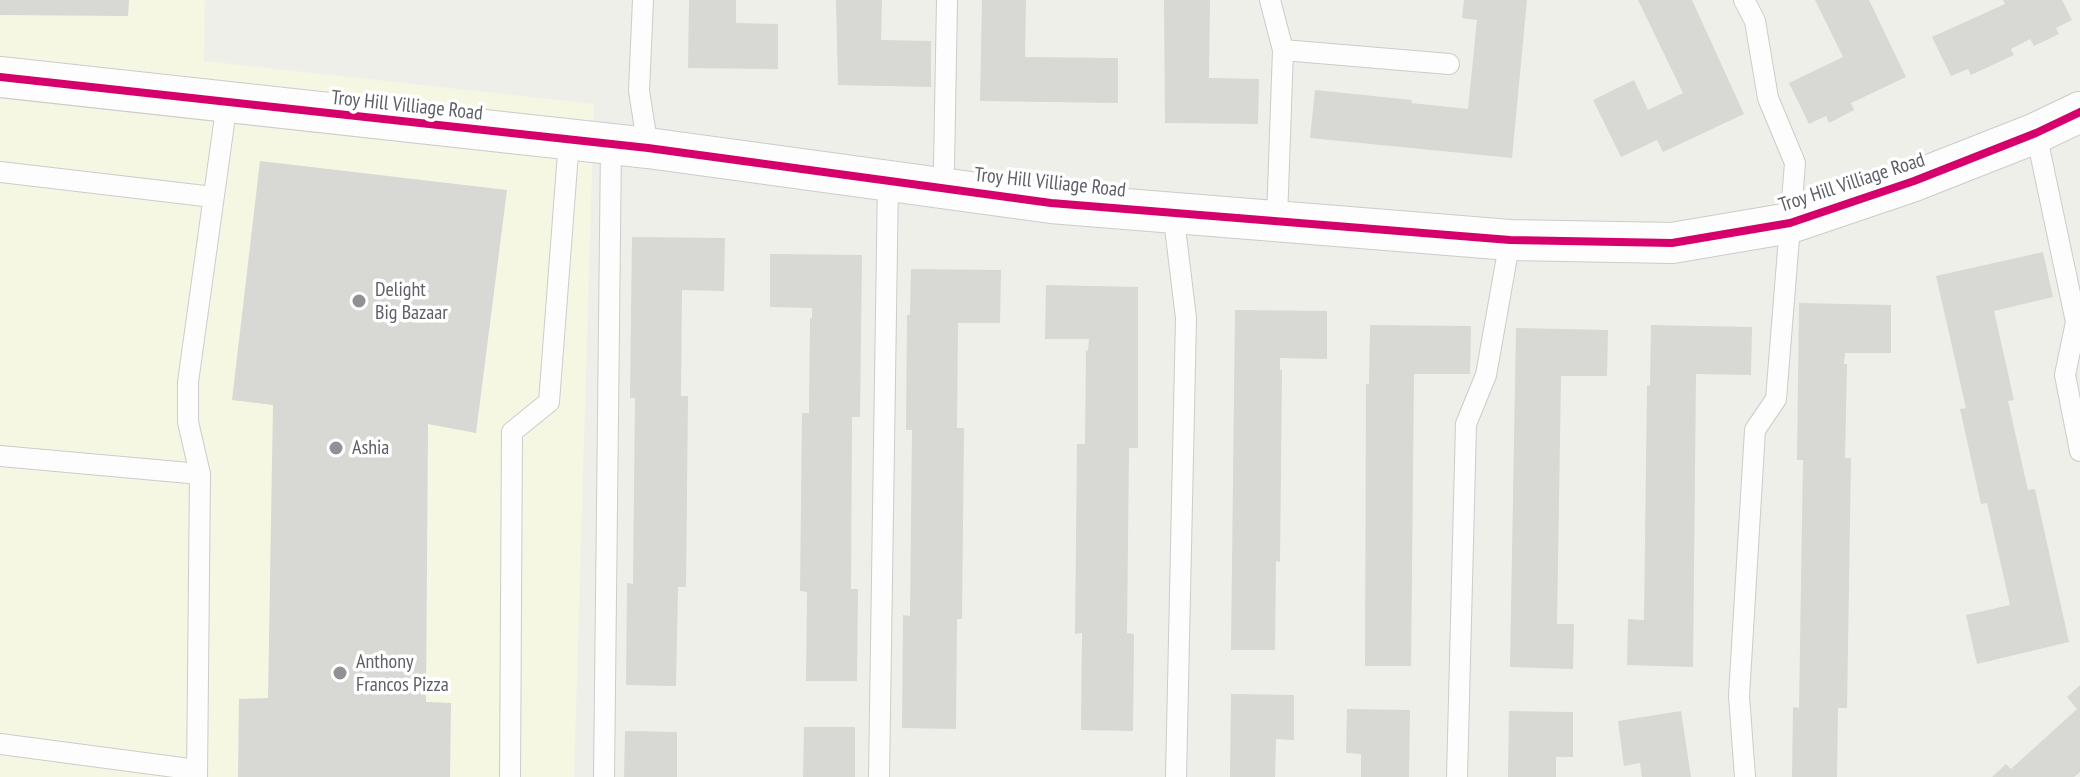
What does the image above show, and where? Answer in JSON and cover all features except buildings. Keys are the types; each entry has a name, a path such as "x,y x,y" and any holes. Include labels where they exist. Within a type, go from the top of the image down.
{"street":[{"name":"Troy Hill Villiage Road","path":"0,77 630,146 1051,203 1510,240 1672,243 1790,223 1914,181 2036,133 2080,112"}],"lane":[{"path":"604,777 630,146 639,91 643,0"},
{"path":"941,186 947,0"},
{"path":"1270,0 1283,50 1277,219"},
{"path":"1744,0 1755,21 1768,98 1795,163 1776,399 1755,430 1739,696 1745,777"},
{"path":"1283,50 1449,64"},
{"path":"0,744 197,774 200,474 188,422 188,382 227,102"},
{"path":"2036,133 2076,322 2065,375 2080,451"},
{"path":"510,777 512,432 549,402 569,140"},
{"path":"0,172 213,197"},
{"path":"879,777 888,179"},
{"path":"1173,211 1186,318 1176,777"},
{"path":"1457,777 1466,424 1486,375 1510,240"},
{"path":"0,456 200,474"}],"shaded area":[{"path":"0,0 205,0 204,61 594,104 574,777 0,777"}],"cycle path":[{"path":"0,77 648,148 1051,203 1510,240 1672,243 1790,223 1914,181 2036,133 2080,112"}],"place":[{"name":"Delight Big Bazaar","path":"359,301"},
{"name":"Ashia","path":"336,448"},
{"name":"Anthony Francos Pizza","path":"340,673"}]}
